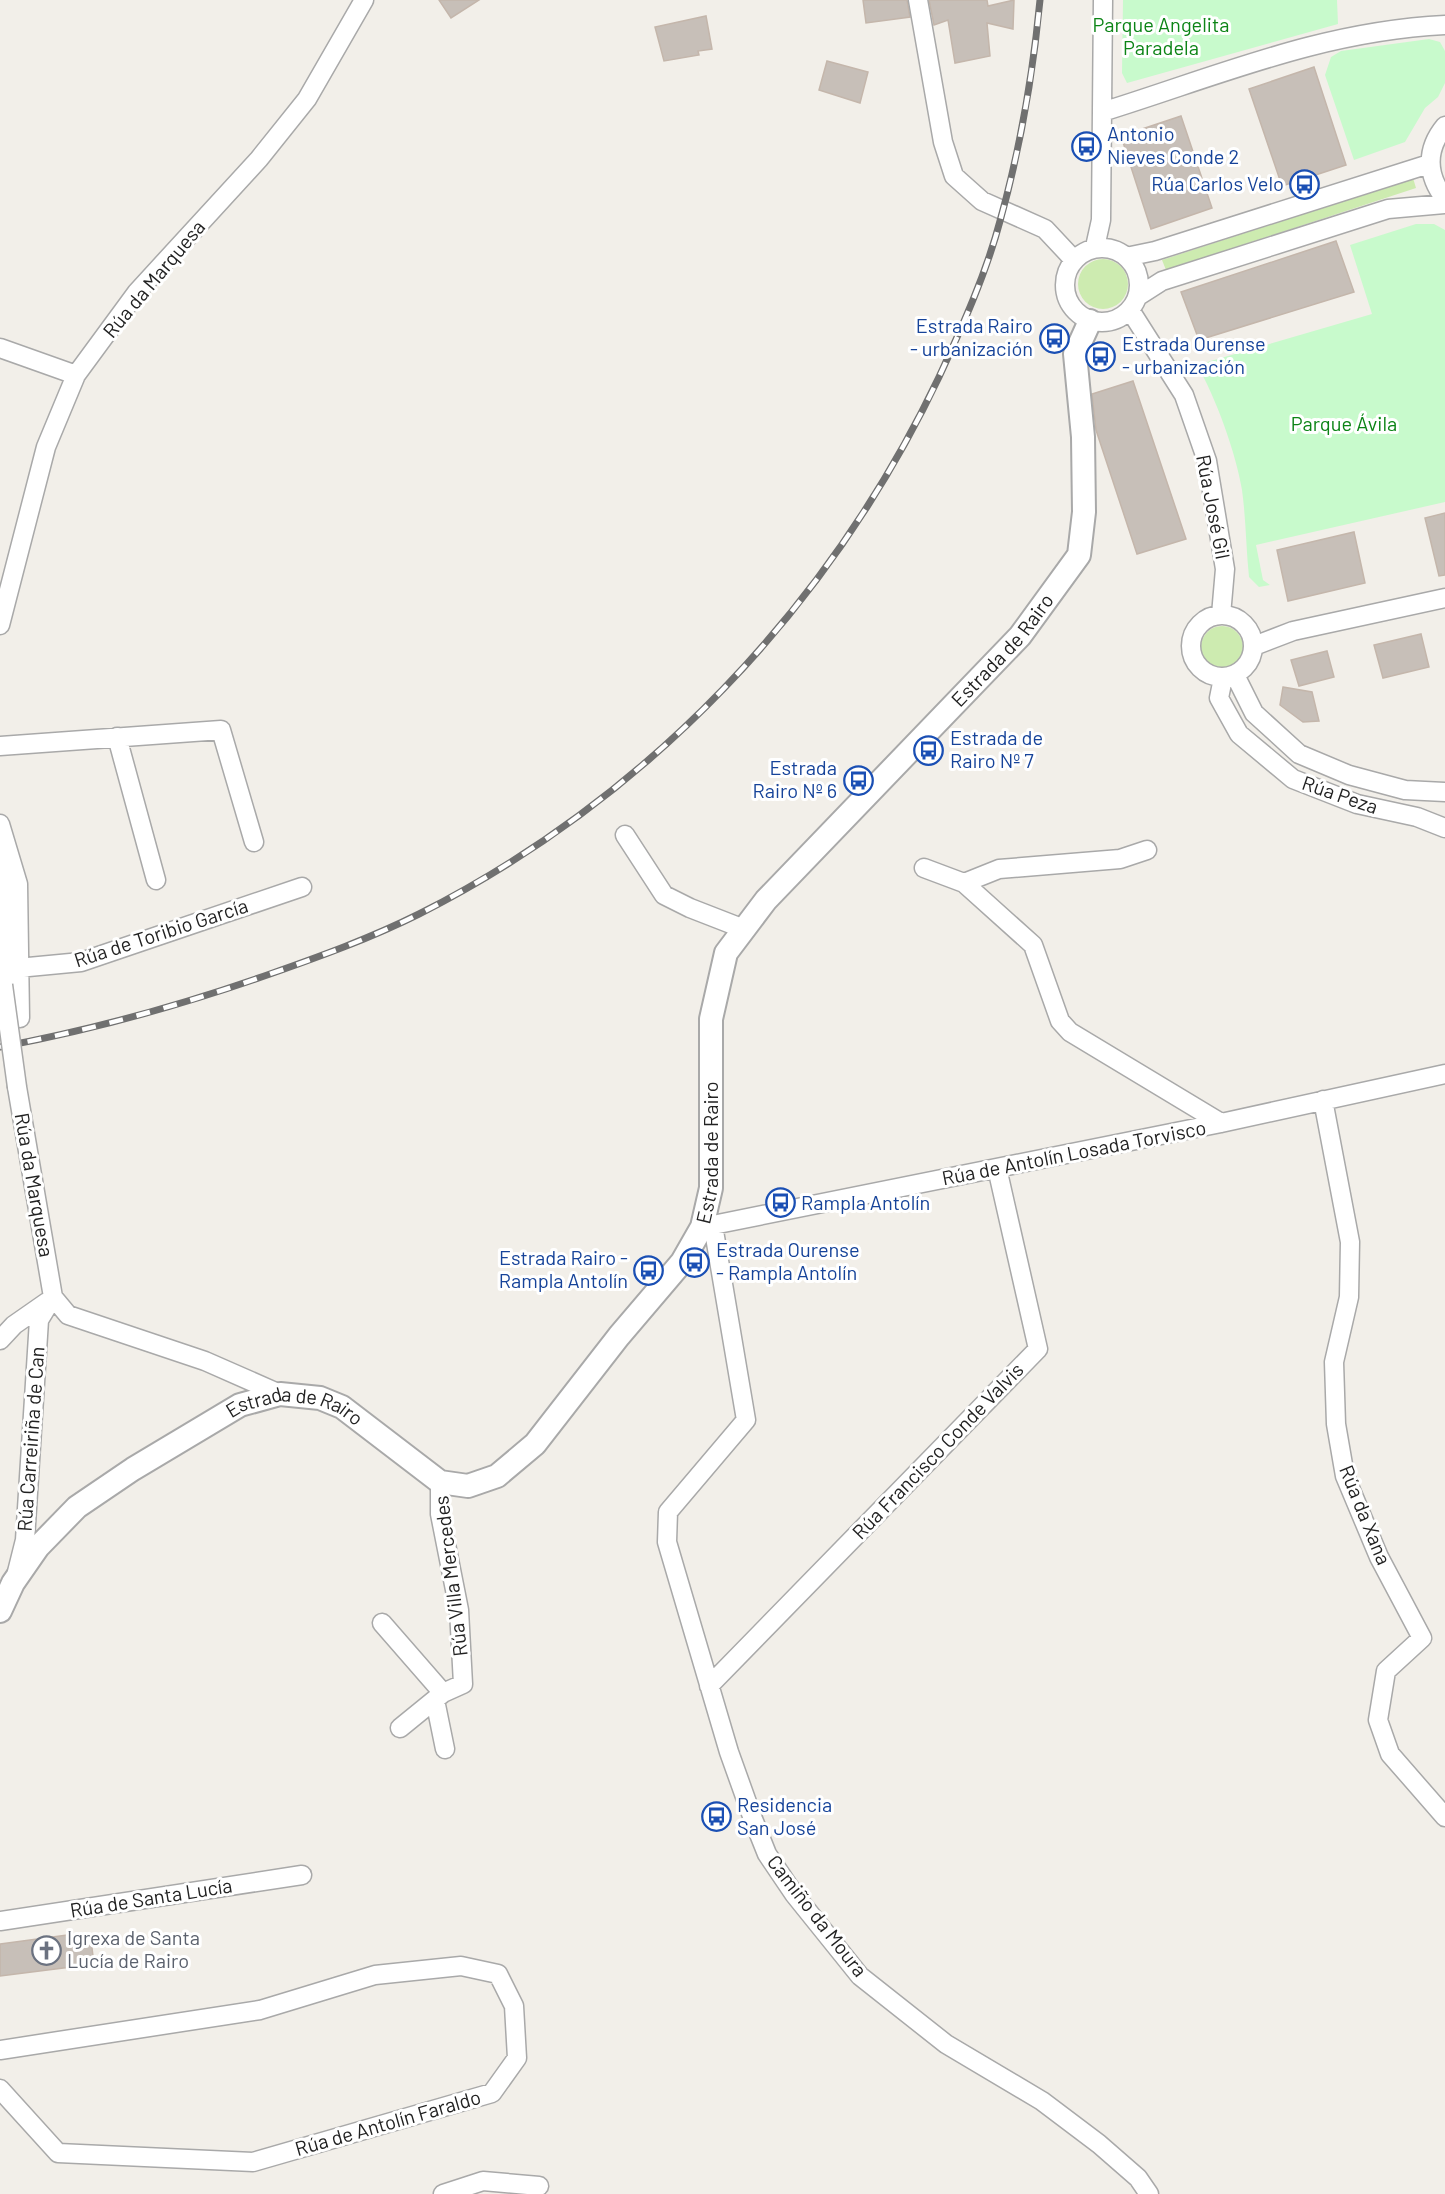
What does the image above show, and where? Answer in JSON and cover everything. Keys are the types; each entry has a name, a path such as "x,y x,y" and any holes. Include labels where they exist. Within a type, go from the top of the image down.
{"street":[{"name":"Rúa da Marquesa","path":"0,625 46,447 76,375 137,291 259,159 307,99 364,0"},
{"path":"918,0 943,142 954,176 982,201 1045,229 1074,260"},
{"path":"1095,247 1101,220 1102,0"},
{"path":"1102,112 1318,42 1394,29 1445,25"},
{"path":"1445,126 1433,146 1429,164 1436,187 1445,199"},
{"path":"1126,257 1155,251 1429,164"},
{"path":"1134,304 1139,283 1135,269 1126,257 1114,250 1095,247 1074,260 1066,273 1064,288 1068,302 1077,314 1090,321 1104,323 1118,319 1162,281 1379,212 1445,204"},
{"name":"Rúa José Gil","path":"1134,304 1184,395 1207,461 1225,569 1221,615"},
{"name":"Estrada de Rairo","path":"0,1611 14,1583 38,1547 77,1507 133,1469 240,1405 280,1394 320,1398 342,1407 440,1482 468,1486 497,1476 535,1444 619,1336 682,1262 707,1226 711,1188 711,1019 726,953 766,900 1020,636 1079,555 1084,512 1083,437 1075,354 1090,321"},
{"path":"0,348 76,375"},
{"path":"1254,645 1293,631 1445,598"},
{"path":"1221,615 1233,617 1244,624 1251,634 1254,645 1252,658 1245,668 1229,676 1211,676 1201,669 1194,659 1191,647 1193,635 1199,625 1209,618 1221,615"},
{"path":"1229,676 1254,713 1299,754 1349,775 1405,790 1445,792"},
{"name":"Rúa Peza","path":"1229,676 1219,698 1239,734 1293,779 1357,804 1417,817 1445,828"},
{"path":"0,746 221,730 254,842"},
{"path":"117,737 156,880"},
{"name":"Rúa da Marquesa","path":"0,823 18,884 20,1018"},
{"name":"Rúa da Marquesa","path":"0,823 3,985 17,1087 53,1297"},
{"path":"625,835 664,895 744,929"},
{"path":"964,883 999,869 1120,859 1147,850"},
{"path":"924,868 964,883 1033,945 1060,1021 1070,1032 1221,1123"},
{"name":"Rúa de Toribio García","path":"18,968 81,962 302,887"},
{"name":"Rúa de Antolín Losada Torvisco","path":"707,1226 1221,1123 1445,1074"},
{"name":"Rúa da Xana","path":"1323,1100 1350,1242 1349,1297 1334,1362 1336,1424 1345,1476 1379,1557 1422,1638 1386,1671 1378,1720 1390,1754 1445,1816"},
{"name":"Rúa Francisco Conde Valvis","path":"709,1686 1038,1349 997,1168"},
{"name":"Camiño da Moura","path":"707,1226 746,1420 668,1512 667,1542 733,1763 767,1854 794,1894 860,1977 946,2044 1042,2101 1099,2144 1138,2178 1149,2194"},
{"path":"0,1340 14,1325 53,1297 68,1315 205,1361 280,1394"},
{"name":"Rúa Carreiriña de Can","path":"14,1583 25,1540 39,1320 53,1297"},
{"name":"Rúa Villa Mercedes","path":"400,1728 439,1697 462,1684 459,1610 440,1514 440,1482"},
{"name":"Rúa Villa Mercedes","path":"382,1623 439,1697 446,1749"},
{"name":"Rúa de Santa Lucía","path":"0,1921 302,1875"},
{"name":"Rúa de Antolín Faraldo","path":"0,2050 260,2010 375,1975 461,1966 498,1974 514,2006 517,2058 492,2093 252,2162 58,2153 0,2089"},
{"path":"443,2194 483,2181 539,2186"}],"green space":[{"name":"Parque Angelita Paradela","path":"1123,0 1337,0 1338,24 1127,83 1122,73"},
{"path":"1429,39 1440,42 1445,51 1445,83 1438,97 1425,108 1405,142 1354,160 1325,75 1331,57 1341,51"},
{"path":"1413,178 1416,188 1166,270 1162,260"},
{"name":"Parque Ávila","path":"1416,224 1434,224 1445,230 1445,502 1256,545 1263,580 1270,585 1259,587 1249,577 1242,490 1235,460 1218,409 1197,365 1372,314 1350,245"},
{"path":"1098,259 1108,259 1121,266 1128,279 1128,289 1121,302 1108,309 1098,309 1089,305 1082,298 1078,289 1078,279 1082,270 1089,263"},
{"path":"1222,626 1237,632 1243,647 1237,662 1222,668 1207,662 1201,647 1207,632"}],"building":[{"path":"439,0 479,0 451,18"},
{"path":"863,0 907,0 910,17 866,23"},
{"path":"929,0 987,0 988,6 1014,0 1013,29 987,23 990,56 955,63 948,20 934,25"},
{"path":"706,16 712,49 698,51 699,55 664,61 655,27"},
{"path":"827,61 868,72 860,103 819,90"},
{"path":"1314,67 1346,165 1282,186 1249,89"},
{"path":"1181,116 1212,208 1151,229 1121,136"},
{"path":"1336,241 1354,292 1199,340 1181,292"},
{"path":"1133,381 1186,539 1137,554 1096,430 1092,394"},
{"path":"1445,513 1445,575 1439,576 1425,518"},
{"path":"1354,532 1365,583 1288,601 1277,550"},
{"path":"1421,634 1429,667 1383,678 1374,645"},
{"path":"1327,651 1334,677 1299,686 1291,660"},
{"path":"1283,687 1312,692 1319,721 1303,722 1280,705"},
{"name":"Igrexa de Santa Lucía de Rairo","path":"82,1933 91,1940 93,1956 87,1965 0,1976 0,1944"}],"railway":[{"path":"0,1047 103,1025 204,996 327,953 419,914 503,867 581,814 655,754 724,689 787,618 844,542 894,462 939,377 981,280 1000,221 1025,111 1040,0"}],"place":[{"name":"Antonio Nieves Conde 2","path":"1086,146"},
{"name":"Rúa Carlos Velo","path":"1305,184"},
{"name":"Estrada Rairo - urbanización","path":"1054,338"},
{"name":"Estrada Ourense - urbanización","path":"1101,356"},
{"name":"Estrada de Rairo Nº 7","path":"929,750"},
{"name":"Estrada Rairo Nº 6","path":"858,780"},
{"name":"Rampla Antolín","path":"780,1203"},
{"name":"Estrada Ourense - Rampla Antolín","path":"695,1262"},
{"name":"Estrada Rairo - Rampla Antolín","path":"649,1270"},
{"name":"Residencia San José","path":"716,1817"},
{"name":"Igrexa de Santa Lucía de Rairo","path":"46,1950"}]}
